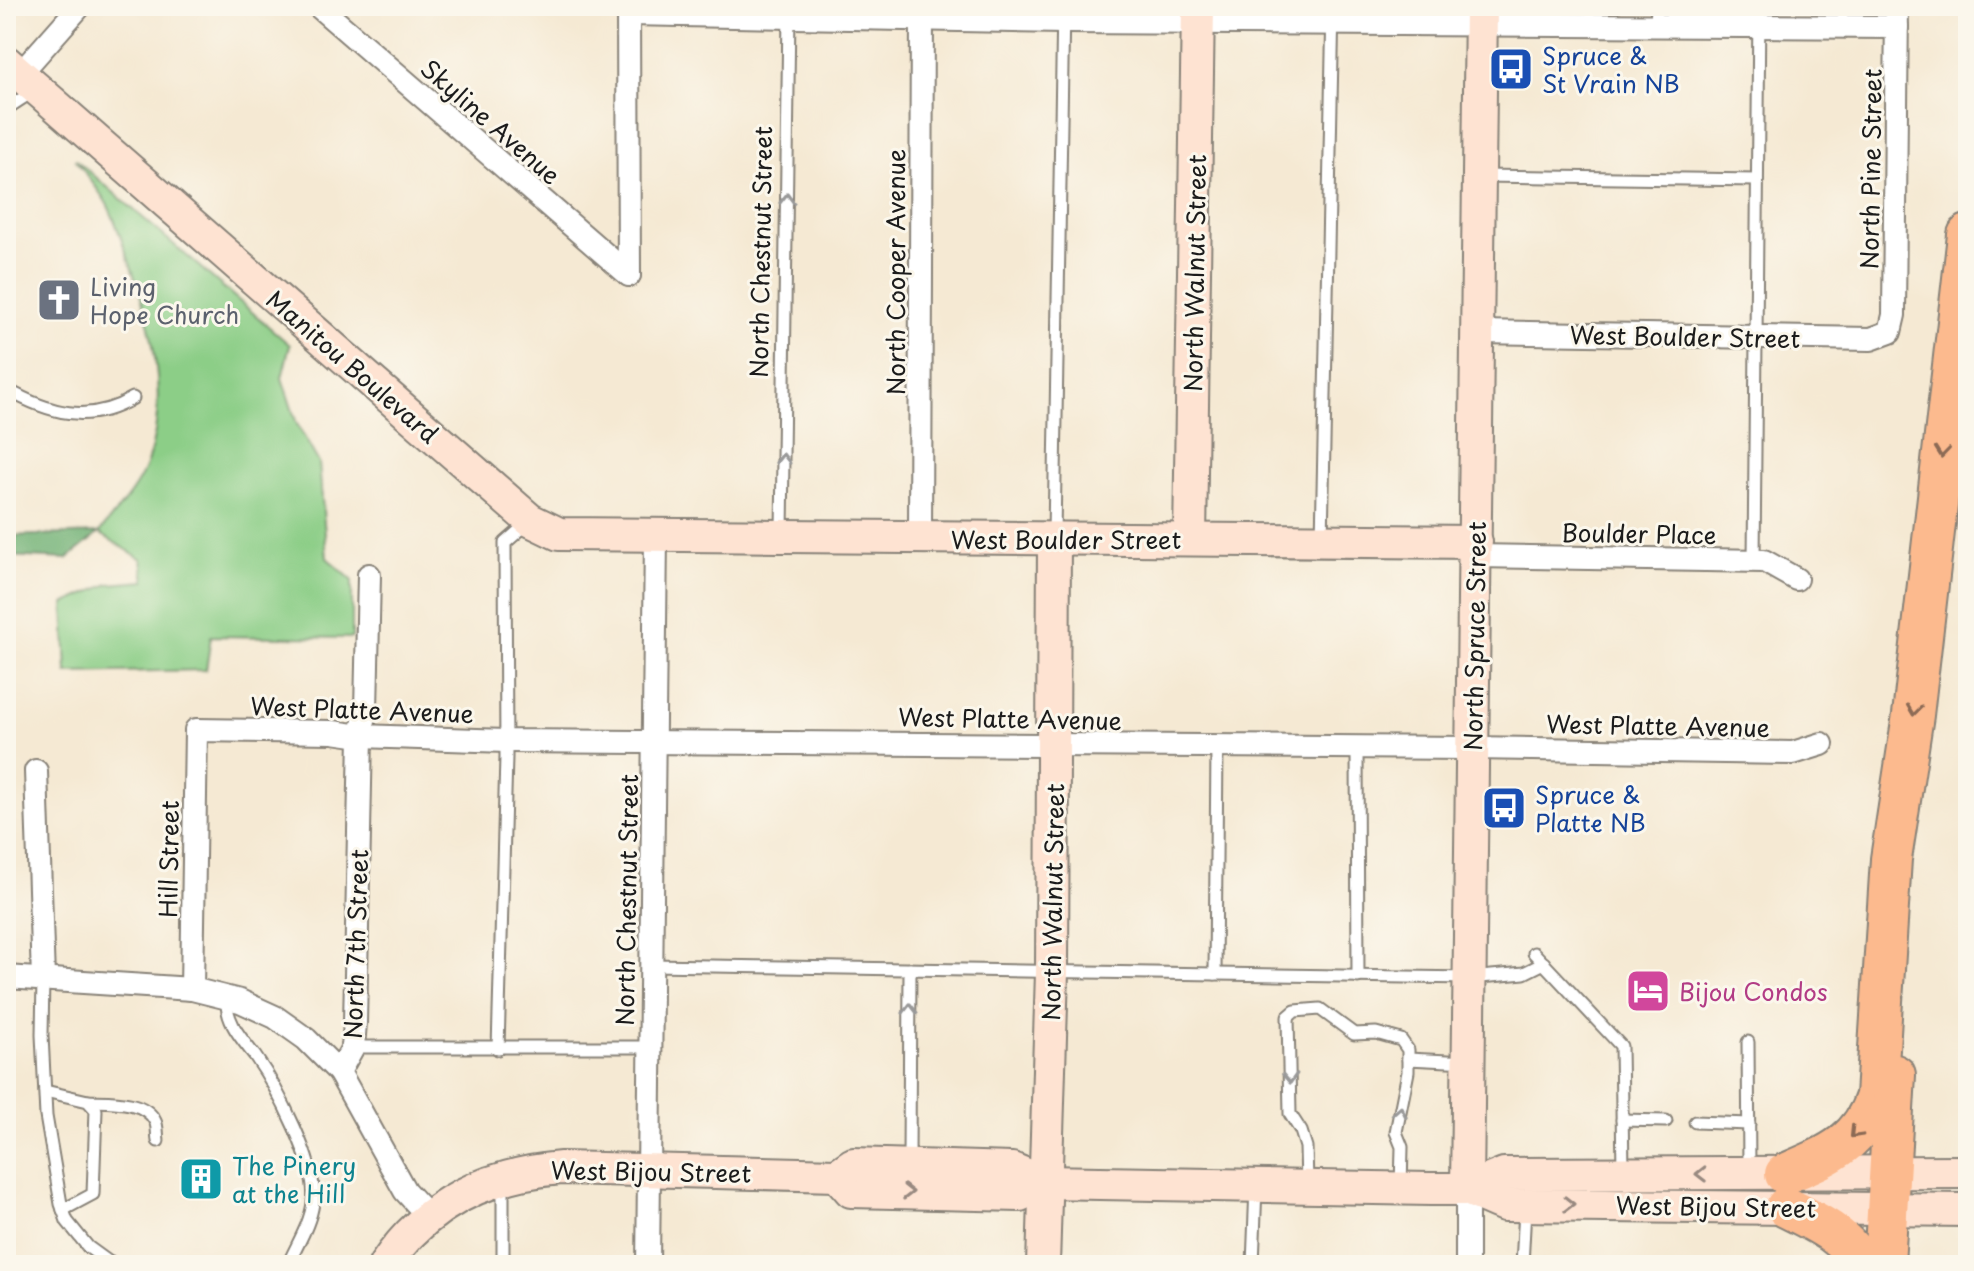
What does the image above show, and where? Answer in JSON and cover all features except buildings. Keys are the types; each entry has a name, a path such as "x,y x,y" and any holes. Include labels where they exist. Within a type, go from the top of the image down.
{"highway":[{"path":"1861,1265 1837,1235 1773,1184 1835,1151 1854,1135 1870,1115 1876,1096 1891,859 1908,755 1968,235"},
{"path":"1884,1265 1906,1190 1908,755"}],"main road":[{"name":"North Walnut Street","path":"1190,539 1198,14"},
{"name":"North Spruce Street","path":"1467,1189 1481,15"},
{"name":"Manitou Boulevard","path":"20,75 530,520 559,534 656,536"},
{"name":"West Boulder Street","path":"656,536 1322,540 1476,549"},
{"name":"North Walnut Street","path":"1043,1265 1052,972 1054,539"},
{"name":"West Bijou Street","path":"430,1218 463,1192 503,1177 561,1168 837,1175 853,1164 1012,1169 1044,1182 1467,1189 1504,1205 1773,1184"},
{"name":"West Bijou Street","path":"1906,1190 1968,1172"},
{"name":"West Bijou Street","path":"1467,1189 1504,1174 1623,1175 1906,1190 1968,1210"},
{"name":"West Bijou Street","path":"837,1175 851,1191 1020,1195 1044,1182"},
{"path":"385,1265 396,1248 430,1218"}],"street":[{"path":"20,75 80,6"},
{"name":"Skyline Avenue","path":"318,6 629,275 628,10"},
{"path":"628,10 1897,16"},
{"name":"North Cooper Avenue","path":"920,538 922,13"},
{"name":"North Pine Street","path":"1890,332 1894,315 1897,16"},
{"name":"West Boulder Street","path":"1479,332 1875,339 1890,332"},
{"name":"North Chestnut Street","path":"648,1265 656,536"},
{"name":"Boulder Place","path":"1476,549 1764,561 1796,579"},
{"name":"North 7th Street","path":"369,575 366,710 361,736 353,1047 339,1072 405,1191 430,1218"},
{"name":"West Platte Avenue","path":"196,730 333,732 361,736 506,741 1793,753 1822,744"},
{"name":"Hill Street","path":"192,989 196,730"},
{"path":"36,771 43,979"},
{"path":"6,977 192,989 227,998 275,1017 306,1039 339,1072"},
{"name":"North Spruce Street","path":"1467,1189 1467,1265"}],"lane":[{"name":"North Chestnut Street","path":"781,537 789,11"},
{"path":"1054,539 1063,14"},
{"path":"1322,540 1333,15"},
{"path":"1754,561 1758,16"},
{"path":"6,109 20,75"},
{"path":"1480,176 1757,180"},
{"path":"6,389 58,413 84,414 117,408 133,398"},
{"path":"498,1049 506,741 505,543 530,520"},
{"path":"1215,974 1217,747"},
{"path":"1357,748 1358,977"},
{"path":"1534,953 1621,1046 1623,1175"},
{"path":"651,965 1470,978 1524,973 1544,963"},
{"path":"909,1166 910,969"},
{"path":"43,979 46,1116 63,1210 67,1221 88,1247 109,1264 130,1265"},
{"path":"227,998 226,1011 236,1032 264,1069 280,1099 304,1151 312,1179 314,1198 310,1218 288,1265"},
{"path":"1307,1187 1306,1147 1301,1131 1290,1114 1288,1017 1295,1011 1320,1009 1354,1034 1376,1033 1401,1040 1408,1050 1396,1132 1402,1147 1401,1188"},
{"path":"1748,1042 1749,1124 1773,1184"},
{"path":"353,1047 650,1047"},
{"path":"1408,1059 1469,1062"},
{"path":"45,1091 88,1101 132,1104 155,1121 158,1141"},
{"path":"63,1210 93,1194 96,1110 88,1101"},
{"path":"1622,1120 1666,1121"},
{"path":"1695,1122 1749,1124"},
{"path":"503,1177 503,1265"},
{"path":"1253,1265 1256,1186"},
{"path":"1522,1265 1526,1204"}],"green space":[{"path":"75,159 290,345 282,378 297,424 319,463 327,558 352,580 352,638 211,636 206,670 67,673 64,604 109,584 145,581 142,559 99,533 126,500 147,463 154,437 158,384 144,306 118,229 100,192"},
{"path":"99,533 67,559 6,556 6,536"}],"place":[{"name":"Spruce & St Vrain NB","path":"1511,69"},
{"name":"Living Hope Church","path":"59,300"},
{"name":"Spruce & Platte NB","path":"1504,808"},
{"name":"Bijou Condos","path":"1648,991"},
{"name":"The Pinery at the Hill","path":"201,1179"}]}
